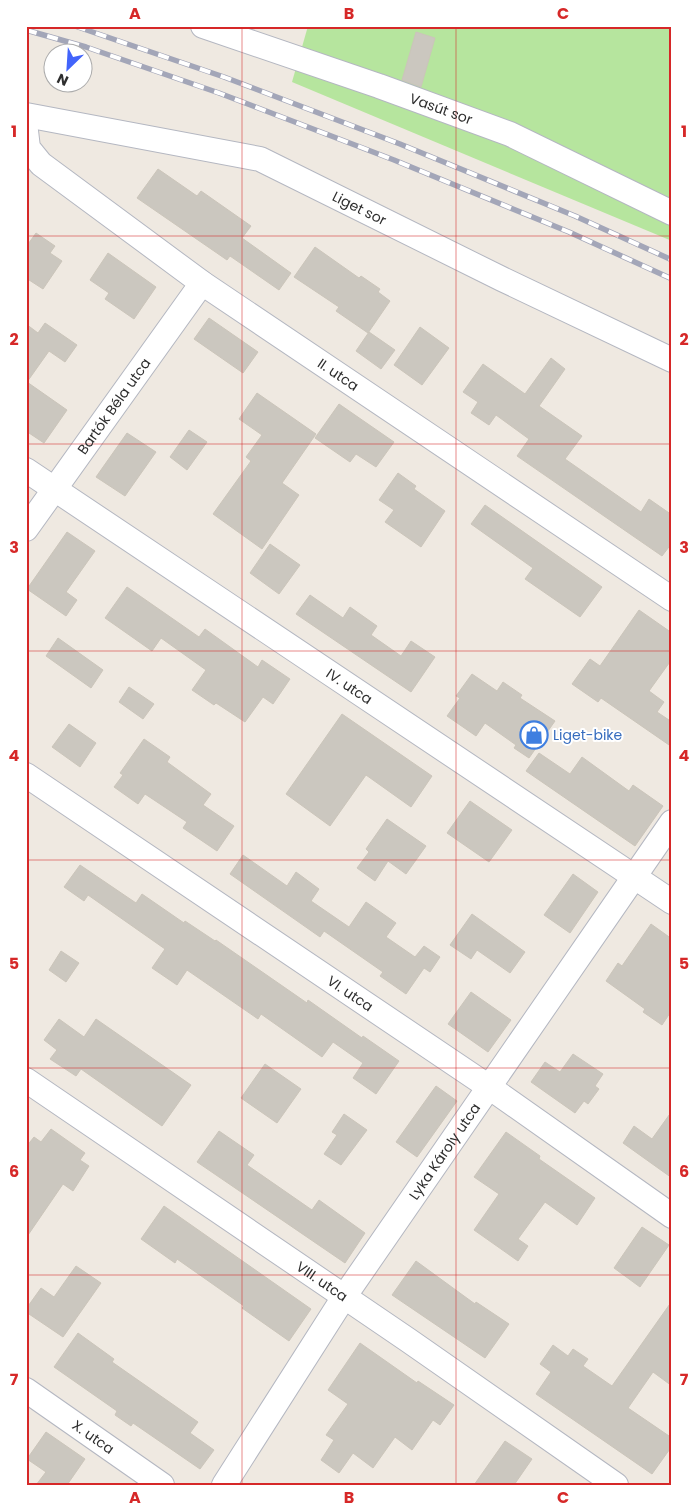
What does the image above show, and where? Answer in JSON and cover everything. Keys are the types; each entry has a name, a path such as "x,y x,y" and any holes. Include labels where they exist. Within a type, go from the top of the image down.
{"street":[{"name":"Vasút sor","path":"203,26 379,86 510,134 672,212"},
{"name":"II. utca","path":"27,121 28,148 40,164 202,283 672,599"},
{"name":"Liget sor","path":"27,121 260,159 502,279 672,360"},
{"name":"Bartók Béla utca","path":"26,529 202,283"},
{"name":"IV. utca","path":"26,470 672,902"},
{"name":"VI. utca","path":"26,775 489,1087 672,1216"},
{"name":"Lyka Károly utca","path":"224,1485 344,1297 672,822"},
{"name":"VIII. utca","path":"26,1080 616,1485"},
{"name":"X. utca","path":"26,1390 162,1485"}],"green space":[{"path":"308,26 672,26 672,241 292,82"}],"building":[{"path":"416,32 435,38 421,87 402,80"},
{"path":"158,169 197,196 201,191 251,226 242,238 291,273 279,290 230,256 227,260 137,198"},
{"path":"36,233 55,246 50,253 62,261 43,289 26,278 26,247"},
{"path":"315,247 359,278 361,276 380,289 378,292 390,301 368,333 336,311 339,307 294,277"},
{"path":"108,253 156,287 134,319 105,299 109,293 90,280"},
{"path":"209,318 258,352 243,373 194,339"},
{"path":"45,323 77,345 65,362 49,351 27,382 67,410 44,443 26,431 26,324 38,333"},
{"path":"420,327 449,348 422,385 394,365"},
{"path":"369,332 395,350 381,369 356,351"},
{"path":"551,358 565,369 539,406 582,436 565,459 641,512 649,499 672,515 672,543 662,556 517,456 529,439 496,415 489,425 471,413 478,402 463,392 483,364 525,394"},
{"path":"257,393 316,434 282,483 299,495 262,549 213,514 251,461 246,457 262,435 239,419"},
{"path":"339,404 394,442 376,467 356,454 350,462 315,438"},
{"path":"189,430 207,442 187,470 170,457"},
{"path":"127,433 156,452 125,496 96,477"},
{"path":"398,473 416,486 414,489 445,511 421,547 385,522 394,510 379,500"},
{"path":"485,505 602,587 580,617 525,579 533,568 471,524"},
{"path":"67,532 95,551 66,592 77,600 66,616 27,589"},
{"path":"270,544 300,565 279,594 250,573"},
{"path":"127,587 199,637 205,629 258,667 262,660 290,679 273,704 263,697 245,722 216,703 214,705 192,690 206,670 161,638 152,651 105,618"},
{"path":"310,595 343,618 350,607 377,626 371,635 401,656 411,641 435,657 411,692 296,614"},
{"path":"639,610 672,633 672,659 649,691 664,702 657,712 672,722 672,747 601,698 598,702 572,684 590,659 600,666"},
{"path":"58,638 103,670 91,688 46,656"},
{"path":"472,674 497,691 503,682 522,695 520,698 555,721 529,758 514,748 516,745 485,723 476,736 447,716 460,698 456,696"},
{"path":"129,687 154,704 143,719 119,702"},
{"path":"342,714 432,776 411,807 366,775 330,826 286,794"},
{"path":"69,724 96,743 80,767 52,747"},
{"path":"144,739 170,757 167,762 211,794 203,805 234,826 217,851 183,828 187,822 145,794 138,804 114,787 123,775 120,773"},
{"path":"539,753 570,774 582,757 629,791 633,785 663,806 635,846 526,771"},
{"path":"470,801 512,830 489,862 447,833"},
{"path":"387,819 426,846 406,874 388,861 375,881 357,868 369,852 366,849"},
{"path":"243,855 287,886 296,872 319,889 311,901 349,927 366,902 396,923 386,937 415,957 424,946 440,957 430,972 424,968 406,994 380,976 383,972 324,931 320,937 230,874"},
{"path":"80,865 136,903 142,894 184,923 185,921 216,940 307,1003 308,1000 399,1061 376,1094 353,1078 363,1063 333,1042 322,1057 261,1014 258,1019 187,970 177,985 152,968 165,949 88,895 84,901 64,887"},
{"path":"573,874 598,892 570,933 544,915"},
{"path":"472,914 525,952 510,973 477,950 471,959 450,945"},
{"path":"651,924 672,939 672,1010 662,1025 643,1012 645,1009 606,981 618,963 622,966"},
{"path":"61,951 79,963 66,982 49,970"},
{"path":"471,992 511,1020 488,1052 448,1024"},
{"path":"59,1019 84,1037 96,1019 191,1085 162,1126 81,1069 76,1076 50,1059 57,1050 44,1040"},
{"path":"573,1054 603,1074 595,1086 599,1089 588,1104 584,1101 575,1113 531,1082 545,1062 560,1072"},
{"path":"265,1064 301,1089 277,1123 241,1098"},
{"path":"436,1086 457,1101 417,1157 396,1142"},
{"path":"672,1111 672,1178 623,1143 634,1126 652,1139"},
{"path":"344,1114 367,1130 341,1165 324,1154 337,1135 332,1132"},
{"path":"51,1129 85,1153 80,1160 89,1166 73,1191 63,1184 26,1238 26,1147 34,1137 41,1142"},
{"path":"219,1131 254,1155 247,1165 312,1210 319,1200 365,1233 345,1263 197,1162"},
{"path":"506,1132 540,1156 539,1159 595,1198 577,1225 545,1202 518,1239 528,1246 518,1261 474,1230 499,1194 474,1177"},
{"path":"164,1206 311,1309 289,1341 242,1308 244,1306 177,1259 175,1263 141,1239"},
{"path":"642,1227 669,1245 640,1287 614,1268"},
{"path":"416,1261 475,1304 476,1302 509,1324 485,1358 392,1295"},
{"path":"76,1266 101,1283 63,1337 26,1312 26,1309 41,1288 54,1297"},
{"path":"672,1301 672,1386 653,1372 628,1408 672,1438 672,1446 652,1474 536,1394 551,1372 540,1364 553,1345 568,1356 573,1349 588,1359 583,1366 612,1386"},
{"path":"78,1333 114,1359 112,1362 198,1422 190,1433 214,1450 200,1469 133,1423 131,1426 115,1415 117,1411 54,1367"},
{"path":"360,1343 417,1383 418,1381 454,1405 440,1425 433,1420 412,1450 395,1437 373,1468 353,1453 339,1473 321,1460 334,1440 326,1435 348,1404 328,1390"},
{"path":"46,1432 85,1459 67,1485 36,1485 46,1472 27,1459"},
{"path":"505,1441 532,1459 514,1485 474,1485"}],"railway":[{"path":"75,26 224,77 400,144 575,216 672,260"},
{"path":"26,30 86,47 219,93 394,160 569,232 672,279"}],"place":[{"name":"Liget-bike","path":"534,735"}]}
